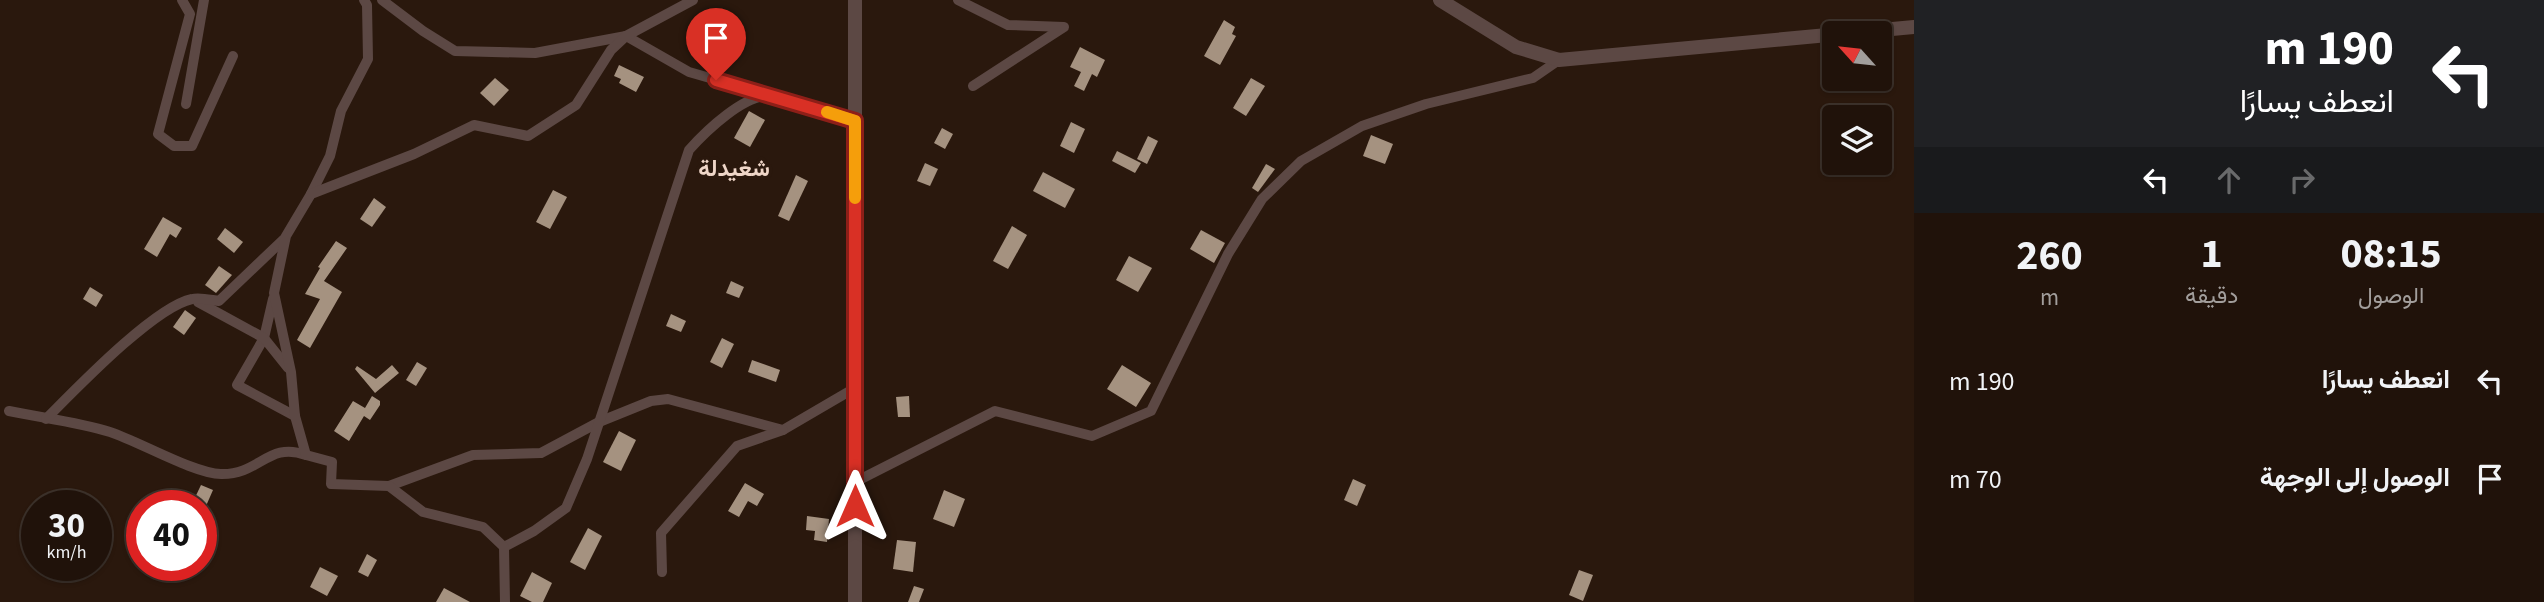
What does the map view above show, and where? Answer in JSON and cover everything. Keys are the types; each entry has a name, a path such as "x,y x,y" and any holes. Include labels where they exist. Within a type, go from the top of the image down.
{"street":[{"path":"182,0 190,14 158,134 174,146 192,146 233,56"},
{"path":"186,104 204,0"},
{"path":"46,419 107,360 166,312 193,299 219,301 286,236 312,194 330,156 341,111 368,59 368,5 364,0"},
{"path":"382,0 455,51 535,53 626,36 689,72 855,121"},
{"path":"669,13 677,0"},
{"path":"312,194 414,154 474,125 528,135 576,105 611,50 626,36 693,0"},
{"path":"855,0 855,602"},
{"path":"958,0 1008,25 1064,27 973,86"},
{"path":"1440,0 1516,47 1559,60 1914,27"},
{"path":"855,482 995,411 1092,436 1151,411 1227,254 1262,199 1301,161 1362,126 1426,104 1533,78 1559,60"},
{"path":"503,547 534,531 566,508 599,422 689,150 707,130 736,108 770,95"},
{"path":"286,236 264,338 237,385 295,416"},
{"path":"274,293 290,372 295,416 306,455"},
{"path":"193,299 264,338 290,372"},
{"path":"662,572 661,533 737,446 783,430 848,392 856,396"},
{"path":"9,411 109,432 220,475 255,468 272,454 289,449 332,462 331,484 389,486 473,455 541,453 599,422 651,401 668,399 783,430"},
{"path":"389,486 423,512 483,527 503,547 504,601"}],"building":[{"path":"1224,20 1235,27 1232,34 1236,36 1220,65 1204,56"},
{"path":"1080,47 1105,60 1097,77 1092,74 1084,91 1074,86 1081,72 1070,67"},
{"path":"619,65 644,77 636,92 619,83 621,79 614,76"},
{"path":"495,78 509,90 494,106 480,93"},
{"path":"1251,78 1265,86 1246,116 1233,108"},
{"path":"749,111 765,120 750,147 734,138"},
{"path":"1071,122 1085,129 1074,153 1060,146"},
{"path":"942,128 953,134 945,149 934,143"},
{"path":"1371,135 1393,144 1385,164 1363,156"},
{"path":"1148,136 1158,141 1147,164 1137,159"},
{"path":"1117,151 1141,163 1135,173 1112,161"},
{"path":"925,163 938,169 930,186 917,181"},
{"path":"1266,164 1275,169 1258,192 1252,188"},
{"path":"1043,172 1075,189 1065,208 1033,191"},
{"path":"796,175 808,181 789,221 778,216"},
{"path":"553,190 567,197 550,229 536,222"},
{"path":"374,198 386,207 372,227 360,219"},
{"path":"163,217 182,228 176,238 170,234 157,257 144,249"},
{"path":"1012,226 1027,235 1008,269 993,261"},
{"path":"225,228 243,242 234,253 217,239"},
{"path":"1201,230 1225,243 1214,263 1190,249"},
{"path":"336,241 347,248 324,281 342,292 310,348 297,340 320,299 305,294 320,268 318,267"},
{"path":"1129,256 1152,268 1138,292 1116,280"},
{"path":"219,266 232,275 216,293 205,285"},
{"path":"731,281 744,287 739,298 726,293"},
{"path":"90,287 103,295 96,307 83,299"},
{"path":"185,310 196,318 184,335 173,327"},
{"path":"671,314 686,321 681,332 666,326"},
{"path":"722,338 734,344 722,368 710,362"},
{"path":"752,360 780,370 776,382 748,372"},
{"path":"417,362 427,368 416,386 406,380"},
{"path":"392,365 399,373 375,393 355,369 357,366 376,379"},
{"path":"1122,365 1151,383 1136,407 1107,389"},
{"path":"372,396 380,401 380,405 370,420 364,416 349,441 334,431 353,401 365,408"},
{"path":"909,396 910,417 898,417 896,397"},
{"path":"619,431 636,440 621,471 603,462"},
{"path":"1353,479 1366,485 1357,506 1344,500"},
{"path":"745,483 764,494 757,506 748,501 739,517 728,511"},
{"path":"201,485 213,490 199,490"},
{"path":"944,490 965,499 954,527 933,519"},
{"path":"807,516 829,519 827,542 814,540 815,531 806,530"},
{"path":"588,528 602,536 585,570 570,562"},
{"path":"897,540 916,542 913,572 893,569"},
{"path":"367,554 377,560 368,577 358,572"},
{"path":"320,567 338,576 327,596 310,587"},
{"path":"1579,570 1593,575 1583,601 1569,595"},
{"path":"532,572 552,583 543,602 532,602 520,596"},
{"path":"914,586 924,589 919,602 908,602"},
{"path":"444,588 470,602 436,602"}],"slow traffic":[{"path":"827,112 855,121 855,198"}],"district":[{"name":"شغيدلة","path":"734,168"}],"route":[{"path":"716,80 855,121 855,506"}]}
